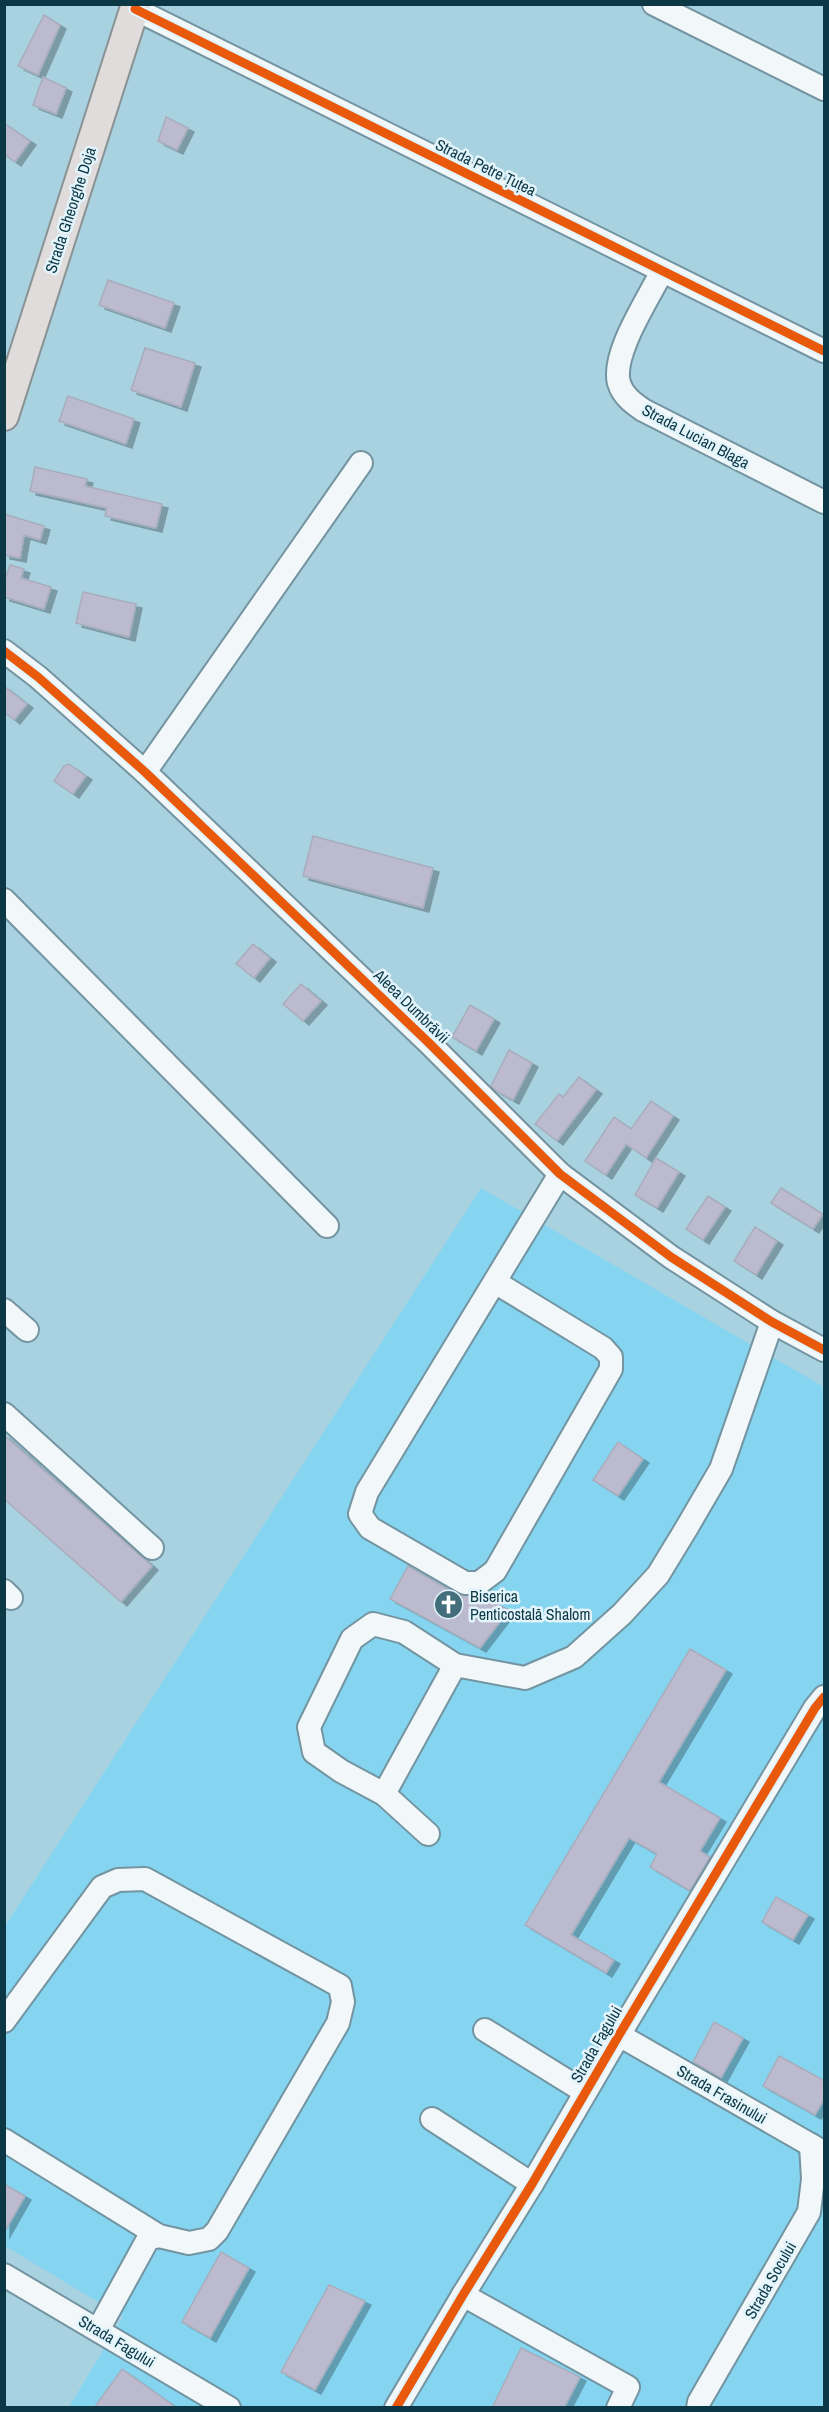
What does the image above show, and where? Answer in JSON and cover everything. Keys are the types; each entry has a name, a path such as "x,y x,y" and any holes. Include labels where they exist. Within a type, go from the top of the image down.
{"main road":[{"name":"Strada Gheorghe Doja","path":"4,416 135,7"}],"street":[{"path":"654,4 825,89"},
{"name":"Strada Petre Țuțea","path":"135,7 662,272 825,351"},
{"name":"Strada Lucian Blaga","path":"662,272 624,346 619,382 627,398 643,410 825,502"},
{"path":"145,772 361,463"},
{"name":"Aleea Dumbrăvii","path":"4,651 38,677 145,772 428,1042 560,1174 671,1257 772,1322 825,1350"},
{"path":"4,900 327,1226"},
{"path":"495,1282 603,1348 611,1357 611,1370 495,1571 479,1583 465,1583 370,1528 360,1514 367,1492 560,1174"},
{"path":"4,1310 27,1330"},
{"path":"428,1834 384,1794 341,1771 314,1752 309,1727 352,1638 372,1624 404,1632 455,1665 525,1678 574,1657 622,1614 658,1575 721,1469 772,1322"},
{"path":"4,1414 152,1548"},
{"path":"384,1794 455,1665"},
{"name":"Strada Fagului","path":"404,2405 463,2295 532,2184 815,1708 825,1697"},
{"path":"4,2021 102,1887 118,1880 145,1879 340,1986 343,2002 338,2023 217,2231 208,2239 189,2243 159,2236 4,2140"},
{"path":"485,2030 585,2092"},
{"name":"Strada Frasinului","path":"619,2035 821,2149"},
{"path":"432,2119 532,2184"},
{"name":"Strada Socului","path":"698,2408 699,2402 809,2212 813,2179 821,2149"},
{"path":"98,2330 148,2239 159,2236"},
{"name":"Strada Fagului","path":"4,2275 229,2408"},
{"path":"463,2295 628,2387 618,2408"}],"shaded area":[{"path":"481,1188 824,1387 824,2407 69,2407 123,2317 5,2246 5,1926"}],"building":[{"path":"44,15 60,25 38,75 18,66"},
{"path":"43,77 66,88 56,114 33,105"},
{"path":"166,117 188,128 177,150 158,141"},
{"path":"4,123 30,141 15,162 4,154"},
{"path":"108,280 174,303 165,328 99,305"},
{"path":"145,348 195,363 181,407 131,390"},
{"path":"68,396 134,419 126,444 59,421"},
{"path":"35,467 87,479 85,486 162,504 156,528 105,516 107,508 30,491"},
{"path":"4,514 44,526 40,540 24,535 20,558 4,555"},
{"path":"10,565 24,569 21,578 51,587 44,609 4,597 4,582"},
{"path":"83,592 136,604 129,637 76,623"},
{"path":"4,686 27,704 14,720 4,712"},
{"path":"69,764 86,776 73,794 54,781 64,766"},
{"path":"313,836 433,868 423,908 303,876"},
{"path":"253,944 270,958 254,978 236,964"},
{"path":"301,984 321,1001 303,1021 283,1004"},
{"path":"470,1005 494,1019 476,1051 452,1037"},
{"path":"509,1050 532,1063 513,1100 491,1086"},
{"path":"579,1077 596,1090 557,1141 535,1124 559,1094 563,1097"},
{"path":"651,1101 673,1116 646,1158 626,1144 606,1175 585,1161 614,1117 631,1129"},
{"path":"656,1158 679,1172 657,1208 635,1195"},
{"path":"781,1188 823,1214 813,1229 771,1203"},
{"path":"708,1196 725,1207 703,1240 686,1229"},
{"path":"755,1227 777,1241 756,1275 734,1261"},
{"path":"4,1435 152,1566 121,1602 4,1499"},
{"path":"618,1442 643,1459 618,1496 593,1480"},
{"name":"Biserica Penticostală Shalom","path":"408,1566 458,1595 481,1596 509,1610 480,1648 390,1599"},
{"path":"690,1649 726,1670 659,1782 720,1818 700,1851 710,1857 690,1891 650,1867 657,1854 629,1838 571,1935 614,1960 606,1973 525,1925"},
{"path":"776,1897 808,1915 793,1940 762,1922"},
{"path":"714,2022 743,2038 721,2078 693,2062"},
{"path":"779,2056 825,2081 825,2098 815,2115 763,2086"},
{"path":"4,2184 25,2196 4,2233"},
{"path":"221,2252 249,2268 210,2338 182,2322"},
{"path":"329,2285 365,2301 315,2390 281,2372"},
{"path":"521,2348 580,2377 564,2408 492,2408"},
{"path":"122,2369 177,2408 94,2408"}],"cycle path":[{"path":"135,9 824,351"},
{"path":"4,651 38,677 145,772 428,1042 560,1174 671,1257 772,1322 824,1350"},
{"path":"396,2408 815,1708 824,1697"}],"place":[{"name":"Biserica Penticostală Shalom","path":"449,1605"}]}
